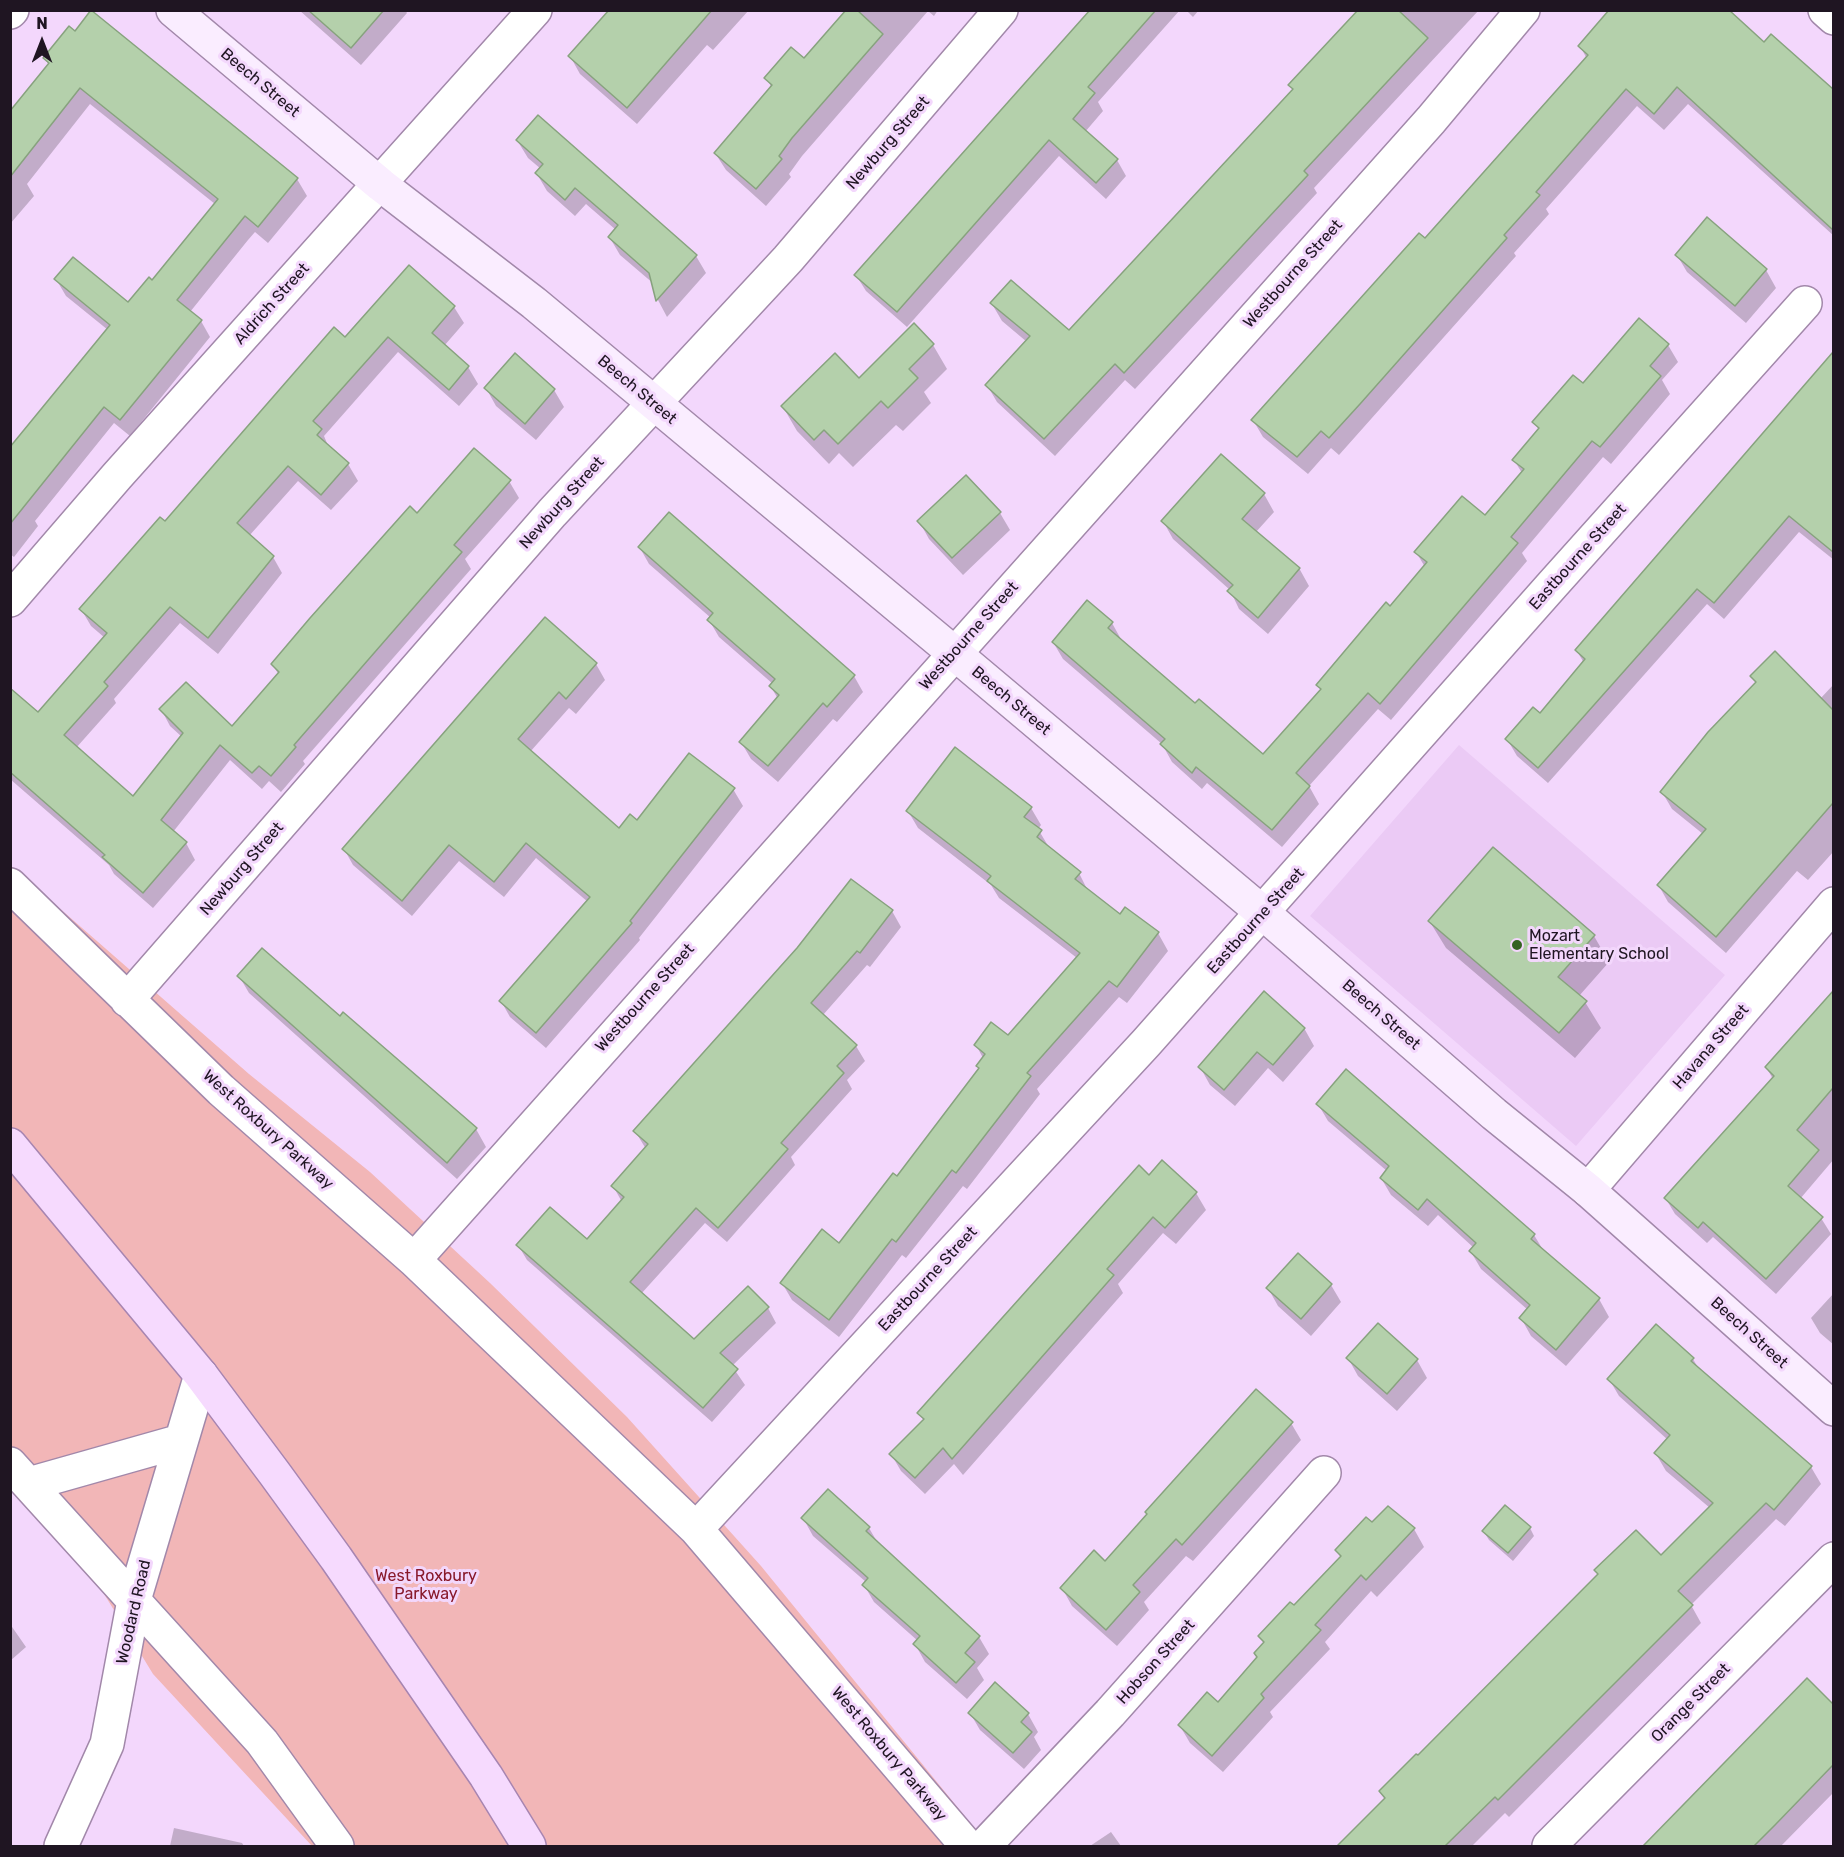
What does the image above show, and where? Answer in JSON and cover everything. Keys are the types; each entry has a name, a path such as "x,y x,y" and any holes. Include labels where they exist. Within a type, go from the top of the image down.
{"main road":[{"path":"10,1145 201,1375 342,1567 486,1776 530,1846"}],"street":[{"name":"Beech Street","path":"173,10 381,185 534,303 954,653 1263,914 1494,1114 1588,1190 1833,1408"},
{"name":"Aldrich Street","path":"10,600 117,476 381,185 535,10"},
{"name":"Newburg Street","path":"127,1000 552,513 788,259 1001,10"},
{"name":"Westbourne Street","path":"414,1260 1423,129 1523,10"},
{"path":"1824,10 1833,18"},
{"name":"Eastbourne Street","path":"696,1529 1263,914 1553,584 1805,303"},
{"name":"West Roxbury Parkway","path":"10,885 221,1090 414,1260 696,1529 967,1846"},
{"name":"Havana Street","path":"1588,1190 1833,904"},
{"name":"Woodard Road","path":"61,1846 107,1744 134,1600 201,1375"},
{"path":"20,1474 181,1441"},
{"name":"Hobson Street","path":"984,1846 1110,1713 1324,1473"},
{"path":"20,1474 262,1742 337,1846"},
{"name":"Orange Street","path":"1549,1846 1833,1559"}],"shaded area":[{"name":"Mozart Elementary School","path":"1459,745 1725,975 1576,1146 1310,916"}],"green space":[{"name":"West Roxbury Parkway","path":"10,865 249,1074 370,1172 490,1283 627,1417 761,1566 989,1846 312,1846 153,1674 87,1566 11,1474"}],"building":[{"path":"91,10 298,178 258,227 245,216 177,300 202,320 120,420 104,407 10,524 10,447 110,325 54,279 73,257 128,302 149,277 152,280 218,199 80,88 10,177 10,111 49,63 43,58 69,26 75,31"},
{"path":"308,10 384,10 351,48"},
{"path":"609,10 712,10 627,108 568,56"},
{"path":"846,10 857,10 883,34 792,138 779,156 782,159 756,189 714,153 772,85 764,78 791,47 804,58"},
{"path":"1090,10 1156,10 1088,87 1095,93 1073,119 1118,159 1096,183 1049,140 897,312 854,275"},
{"path":"1358,10 1398,10 1428,38 1304,171 1308,175 1124,373 1115,364 1044,439 985,385 1030,336 990,303 1011,280 1069,330 1293,89 1288,85"},
{"path":"1609,10 1729,10 1764,42 1771,34 1833,89 1833,230 1677,87 1654,114 1626,89 1536,192 1540,195 1504,235 1507,238 1360,404 1329,438 1321,431 1297,457 1251,420 1419,233 1425,238 1588,55 1578,46"},
{"path":"538,115 697,255 656,301 649,273 608,237 618,225 575,188 565,200 535,173 543,164 516,140"},
{"path":"1707,217 1767,269 1735,306 1675,255"},
{"path":"409,265 455,306 432,333 469,366 449,390 388,337 313,421 322,429 317,435 349,463 321,495 288,466 237,523 274,556 208,638 170,607 104,682 108,686 64,735 133,796 183,733 159,709 186,682 232,726 279,672 271,664 310,618 410,506 417,513 474,448 511,480 454,545 462,552 294,745 296,747 271,776 259,766 252,773 220,745 161,820 187,842 143,893 102,857 105,855 10,772 10,688 38,712 107,633 79,609 160,517 165,521 334,327 345,337"},
{"path":"1639,318 1669,344 1650,366 1661,376 1600,447 1592,441 1511,537 1518,543 1380,704 1368,693 1296,773 1310,786 1272,830 1196,767 1192,773 1160,744 1165,739 1052,642 1087,600 1113,622 1108,628 1195,703 1199,699 1263,754 1321,689 1316,685 1386,602 1390,606 1427,562 1414,552 1462,496 1485,515 1524,469 1512,460 1539,428 1532,422 1573,375 1583,383"},
{"path":"914,323 934,344 909,369 918,378 888,408 881,401 838,444 824,430 814,440 781,406 835,353 859,378"},
{"path":"1833,352 1833,552 1789,516 1714,603 1697,589 1538,768 1505,739 1533,707 1540,713 1585,659 1575,650"},
{"path":"515,353 555,389 525,424 484,388"},
{"path":"1221,454 1265,493 1242,519 1300,568 1258,618 1227,591 1233,585 1161,521"},
{"path":"966,475 1001,512 952,558 917,521"},
{"path":"669,512 855,675 827,707 823,703 768,766 739,742 779,695 769,686 775,679 707,620 713,613 638,547"},
{"path":"545,617 597,663 566,699 559,692 518,739 619,828 630,814 637,820 689,753 735,788 630,921 632,923 536,1033 499,1001 590,897 526,843 494,882 449,845 402,901 342,849"},
{"path":"1775,651 1833,710 1833,803 1716,937 1657,885 1706,829 1660,792 1708,732 1756,682 1750,676"},
{"path":"955,747 1032,807 1024,817 1042,830 1037,837 1081,872 1075,879 1120,914 1125,907 1159,932 1117,987 1109,981 1027,1073 1031,1076 956,1173 952,1170 896,1242 892,1239 829,1320 780,1283 822,1229 839,1243 893,1173 897,1176 979,1068 976,1066 985,1054 974,1045 991,1022 1008,1035 1080,953 987,881 991,876 906,811"},
{"path":"1493,847 1595,935 1558,977 1587,1001 1559,1033 1428,921"},
{"path":"851,879 893,910 860,953 857,951 811,1003 857,1045 837,1066 844,1073 781,1143 788,1149 718,1228 696,1208 630,1282 694,1339 748,1286 769,1307 720,1353 738,1369 703,1408 516,1245 550,1207 587,1239 624,1197 611,1186 648,1144 633,1131 797,948"},
{"path":"262,948 340,1016 343,1012 477,1128 447,1163 237,976"},
{"path":"1264,991 1305,1028 1273,1065 1257,1052 1224,1090 1198,1067"},
{"path":"1833,991 1833,1088 1797,1130 1819,1150 1788,1186 1823,1217 1766,1279 1703,1222 1698,1228 1664,1198 1774,1076 1765,1067"},
{"path":"1346,1069 1535,1234 1531,1239 1600,1298 1556,1350 1519,1318 1530,1305 1469,1251 1476,1243 1427,1199 1418,1210 1380,1178 1389,1166 1316,1104"},
{"path":"1162,1160 1197,1192 1165,1228 1153,1217 1107,1269 1114,1275 952,1459 943,1448 915,1478 889,1454 924,1419 917,1413 1139,1165 1149,1175"},
{"path":"1298,1253 1332,1284 1301,1319 1266,1288"},
{"path":"1378,1323 1418,1359 1387,1394 1346,1358"},
{"path":"1656,1324 1694,1358 1691,1361 1812,1466 1774,1510 1766,1503 1678,1591 1693,1605 1498,1800 1495,1797 1445,1846 1337,1846 1385,1798 1379,1791 1416,1754 1418,1755 1598,1574 1594,1570 1636,1530 1661,1555 1713,1503 1654,1453 1670,1435 1607,1379"},
{"path":"1256,1389 1293,1422 1182,1545 1176,1539 1133,1585 1140,1592 1106,1630 1060,1588 1094,1550 1105,1561 1147,1514 1145,1512"},
{"path":"828,1489 870,1527 866,1531 980,1636 965,1653 975,1662 956,1683 913,1644 920,1636 862,1585 868,1578 801,1518"},
{"path":"1505,1505 1531,1527 1508,1553 1482,1531"},
{"path":"1388,1506 1415,1528 1366,1580 1361,1575 1315,1625 1321,1630 1261,1694 1264,1698 1212,1756 1178,1725 1207,1692 1218,1702 1257,1657 1254,1653 1264,1642 1258,1636 1290,1602 1294,1605 1341,1556 1335,1550 1366,1517 1372,1522"},
{"path":"1807,1678 1833,1704 1833,1765 1775,1825 1754,1846 1643,1846"},
{"path":"995,1682 1029,1713 1021,1722 1032,1732 1013,1753 968,1713"}],"place":[{"name":"Mozart Elementary School","path":"1517,945"}]}
